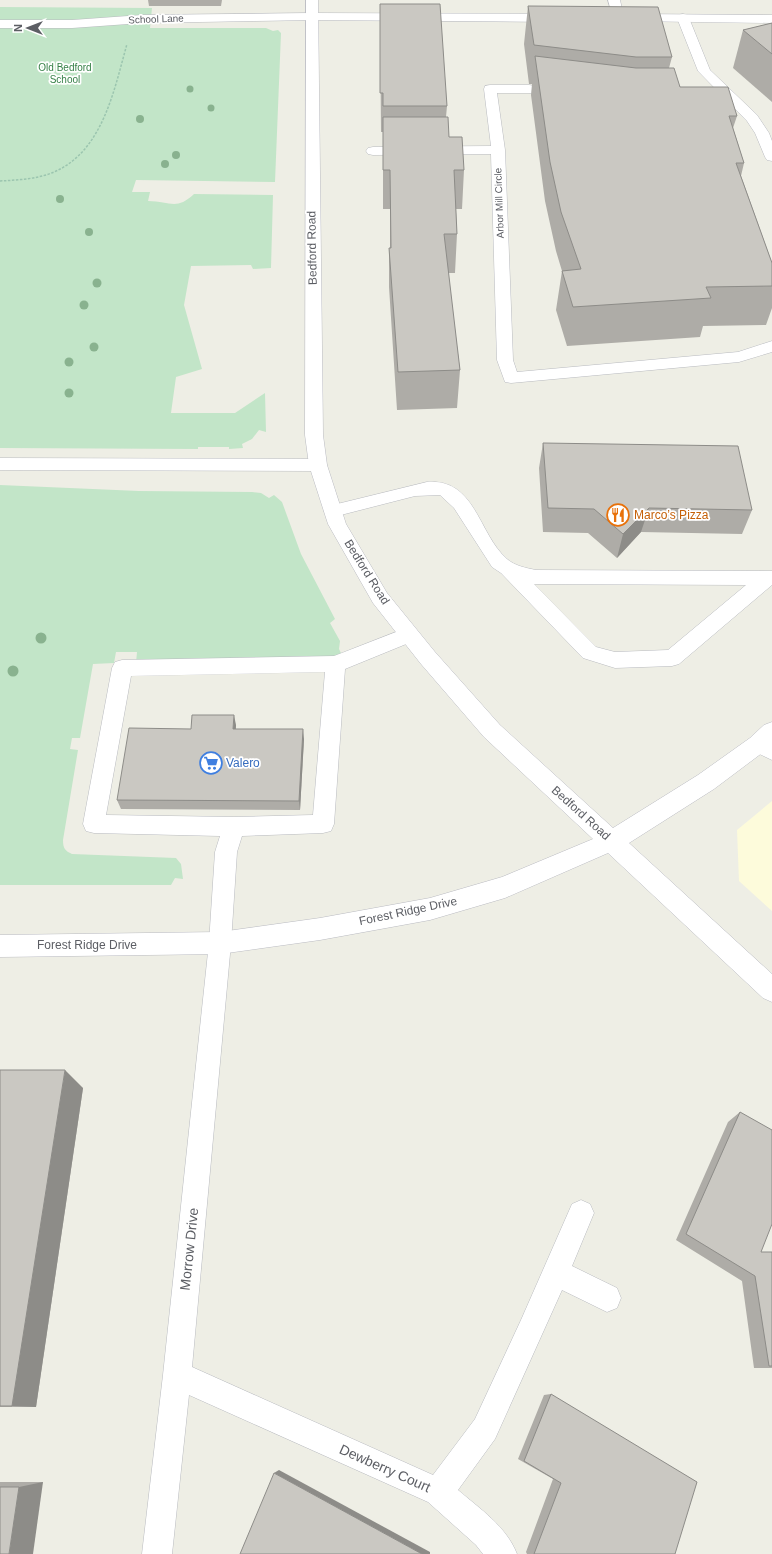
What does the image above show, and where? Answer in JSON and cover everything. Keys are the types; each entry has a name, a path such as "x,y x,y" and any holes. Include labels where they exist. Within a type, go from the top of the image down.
{"main road":[{"name":"Bedford Road","path":"312,0 314,435 318,466 337,524 380,598 409,635 492,731 772,990"},
{"path":"311,17 570,18"},
{"path":"602,18 772,19"},
{"name":"Forest Ridge Drive","path":"0,946 220,944 320,929 430,909 505,887 612,841 767,742"}],"lane":[{"path":"614,0 618,18"},
{"name":"School Lane","path":"0,24 72,24 248,12 311,17"},
{"path":"683,18 704,71 752,118 762,133 772,157"},
{"name":"Arbor Mill Circle","path":"577,96 529,89 490,89 498,150 505,360 511,378 739,357 772,346"},
{"path":"711,96 726,94"},
{"path":"373,151 498,150"},
{"path":"0,464 318,466"},
{"path":"333,511 415,490 428,488 445,489 458,499 481,538 500,563 590,653 615,660 672,658 770,578"},
{"path":"503,565 516,572 536,577 770,578"},
{"path":"335,664 323,824 234,827 94,824 122,668 335,664 409,635"},
{"name":"Morrow Drive","path":"157,1554 177,1375 220,944 226,852 234,827"},
{"name":"Dewberry Court","path":"177,1375 438,1492 485,1429 556,1273 581,1213"},
{"path":"556,1273 607,1298"},
{"path":"438,1492 487,1534 502,1554"}],"path":[{"path":"0,181 28,178 54,171 78,156 94,136 109,105 129,39"}],"shaded area":[{"path":"772,801 772,911 739,881 737,830"}],"green space":[{"name":"Old Bedford School","path":"0,7 152,8 150,28 266,28 273,31 278,30 281,33 275,182 136,180 132,192 150,192 148,201 172,204 182,202 194,194 273,195 271,268 253,269 251,265 191,266 184,305 202,369 176,377 171,413 235,413 265,393 266,432 259,430 252,439 242,444 243,448 0,448"},
{"path":"0,485 139,491 252,492 261,493 269,498 274,495 282,502 301,554 335,619 330,623 340,641 339,649 342,655 328,660 136,663 137,652 116,652 114,663 93,664 80,738 72,738 70,749 78,750 63,840 64,847 72,854 176,858 181,864 183,879 175,878 171,885 0,885"}],"building":[{"path":"380,4 440,4 447,106 383,106 383,93 380,93"},
{"path":"528,6 658,7 672,57 636,57 534,45"},
{"path":"772,23 772,54 743,30"},
{"path":"535,56 636,68 674,68 680,87 728,87 737,116 729,116 744,163 736,163 772,263 772,286 706,287 711,298 573,307 562,271 581,269 561,212 550,162"},
{"path":"383,117 448,117 449,137 462,137 464,170 454,170 457,234 444,234 460,370 398,372 389,248 391,248 390,170 383,170"},
{"path":"543,443 738,446 752,510 649,508 623,534 594,509 548,508"},
{"name":"Valero","path":"192,715 234,715 233,729 303,729 299,801 117,800 129,728 191,729"},
{"path":"0,1070 65,1070 12,1406 0,1406"},
{"path":"740,1112 772,1130 772,1224 761,1252 772,1252 772,1366 769,1366 755,1276 686,1234"},
{"path":"551,1394 697,1482 675,1554 534,1554 561,1483 524,1461"},
{"path":"274,1473 422,1554 240,1554"},
{"path":"0,1487 19,1487 9,1554 0,1554"}],"place":[{"name":"Marco’s Pizza","path":"618,515"},
{"name":"Valero","path":"211,763"}]}
